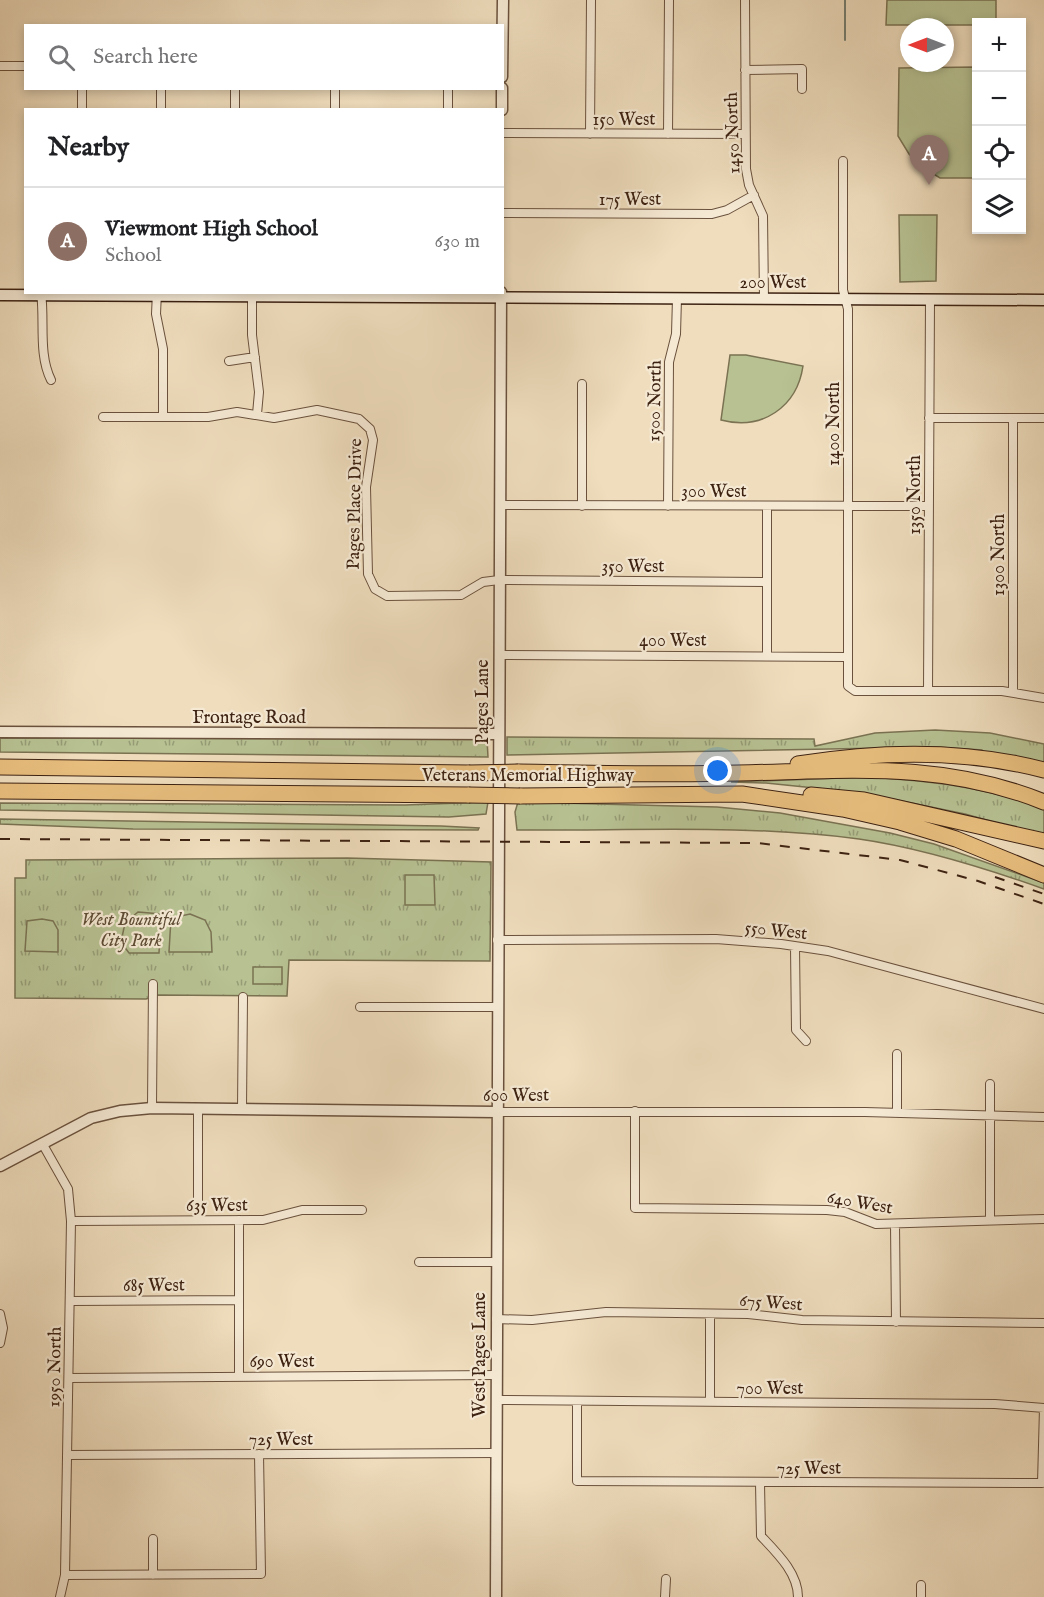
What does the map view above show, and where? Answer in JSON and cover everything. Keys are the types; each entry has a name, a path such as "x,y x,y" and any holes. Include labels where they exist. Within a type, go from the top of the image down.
{"highway":[{"path":"735,774 830,759 905,754 979,758 1044,770"},
{"name":"Veterans Memorial Highway","path":"0,767 735,774 899,769 938,773 990,783 1044,802"},
{"name":"Veterans Memorial Highway","path":"0,790 520,796 742,794 843,809 900,822 957,839 1044,874"},
{"path":"742,794 795,794 864,800 1044,841"}],"street":[{"path":"503,0 503,24"},
{"path":"590,134 591,0"},
{"path":"668,134 669,0"},
{"name":"1450 North","path":"745,0 746,175 763,222 764,299"},
{"path":"0,66 24,66"},
{"path":"745,70 802,69 802,89"},
{"path":"82,90 82,108"},
{"path":"161,90 161,108"},
{"path":"235,90 235,108"},
{"path":"335,90 335,108"},
{"path":"448,90 448,108"},
{"path":"502,90 502,108"},
{"name":"150 West","path":"504,134 746,134"},
{"name":"1400 North","path":"843,160 843,290 848,309 847,657 849,688 928,691"},
{"name":"175 West","path":"504,213 712,214 727,210 754,195"},
{"path":"41,294 43,364 51,380"},
{"path":"157,294 156,312 163,344 163,417"},
{"path":"252,294 255,357 260,392 257,414"},
{"path":"0,295 406,294"},
{"name":"200 West","path":"406,294 451,297 501,295 1044,300"},
{"name":"Pages Lane","path":"496,1112 501,295"},
{"name":"1500 North","path":"668,506 669,362 676,334 676,298"},
{"name":"1350 North","path":"928,691 930,300"},
{"path":"229,361 255,357"},
{"path":"582,384 582,506"},
{"name":"Pages Place Drive","path":"103,417 208,417 237,412 280,417 305,411 322,410 357,418 370,429 373,444 367,480 367,568 369,582 375,589 387,596 456,595 465,594 483,582 499,580"},
{"path":"929,418 1044,418"},
{"name":"1300 North","path":"1013,418 1013,692"},
{"name":"300 West","path":"500,505 929,506"},
{"path":"767,506 767,657"},
{"name":"350 West","path":"499,580 767,582"},
{"name":"400 West","path":"499,656 847,657"},
{"path":"928,691 1013,692 1044,698"},
{"name":"Frontage Road","path":"0,732 498,734"},
{"name":"550 West","path":"497,940 716,939 828,951 1044,1009"},
{"path":"795,947 796,1030 806,1041"},
{"path":"152,1108 153,984"},
{"path":"242,1109 243,997"},
{"path":"360,1007 497,1007"},
{"path":"897,1054 897,1113"},
{"path":"990,1084 990,1219"},
{"name":"600 West","path":"0,1166 91,1118 120,1111 152,1108 897,1113 991,1118 1044,1117"},
{"path":"198,1109 198,1220"},
{"name":"640 West","path":"635,1111 635,1208 827,1210 845,1212 876,1224 1044,1219"},
{"name":"West Pages Lane","path":"496,1112 496,1597"},
{"name":"1950 North","path":"42,1143 68,1189 71,1221 65,1575 60,1597"},
{"name":"635 West","path":"71,1221 263,1220 302,1210 362,1210"},
{"path":"239,1220 239,1376"},
{"path":"896,1224 896,1322"},
{"path":"418,1262 496,1262"},
{"name":"685 West","path":"71,1301 238,1300"},
{"name":"675 West","path":"496,1319 532,1320 606,1312 896,1322 1044,1323"},
{"path":"0,1314 3,1328 0,1343"},
{"path":"710,1314 710,1402"},
{"name":"690 West","path":"69,1378 496,1375"},
{"name":"700 West","path":"496,1400 995,1404 1044,1408"},
{"name":"725 West","path":"577,1402 577,1481 1042,1484 1044,1408"},
{"name":"725 West","path":"67,1455 495,1453"},
{"path":"65,1575 261,1574 259,1454"},
{"path":"760,1483 761,1536 782,1558 798,1586 798,1597"},
{"path":"153,1539 153,1575"},
{"path":"665,1597 666,1579"},
{"path":"921,1585 921,1597"}],"green space":[{"path":"887,0 996,0 996,18 972,18 972,25 954,25 954,18 900,18 900,25 886,25"},
{"path":"954,67 972,67 972,178 940,178 922,167 909,154 898,136 899,68 900,72 954,72"},
{"path":"899,215 937,215 936,281 900,282"},
{"path":"730,355 746,355 803,366 799,381 785,404 763,419 736,423 721,420"},
{"path":"935,730 990,733 1044,744 1044,763 983,753 982,750 936,747 507,755 507,737 814,739 815,746 875,733"},
{"path":"0,738 487,739 488,757 0,752"},
{"path":"869,777 958,786 1023,801 1044,809 1044,836 965,814 863,793 766,783 731,782"},
{"path":"488,802 486,814 449,817 0,810 0,803 405,805"},
{"path":"518,802 717,807 780,813 890,833 934,844 1044,883 1044,889 953,860 906,848 817,834 688,829 517,830 515,812"},
{"path":"0,819 479,828 478,830 133,829 0,824"},
{"name":"West Bountiful City Park","path":"347,858 491,862 490,961 289,960 287,996 158,995 146,999 15,998 15,878 26,878 26,860"},
{"path":"405,875 434,875 435,905 405,905"},
{"path":"138,912 161,914 159,953 129,953 121,942 125,923"},
{"path":"190,914 205,920 211,932 212,952 169,952 171,918"},
{"path":"42,919 53,921 58,930 58,952 25,951 27,921"},
{"path":"253,967 282,967 282,984 253,984"}],"waterway":[{"path":"845,0 845,40"}],"railway":[{"path":"0,839 757,843 900,860 978,881 1044,904"},
{"path":"995,877 1044,894"}],"place":[{"name":"Viewmont High School","path":"929,185"}]}
